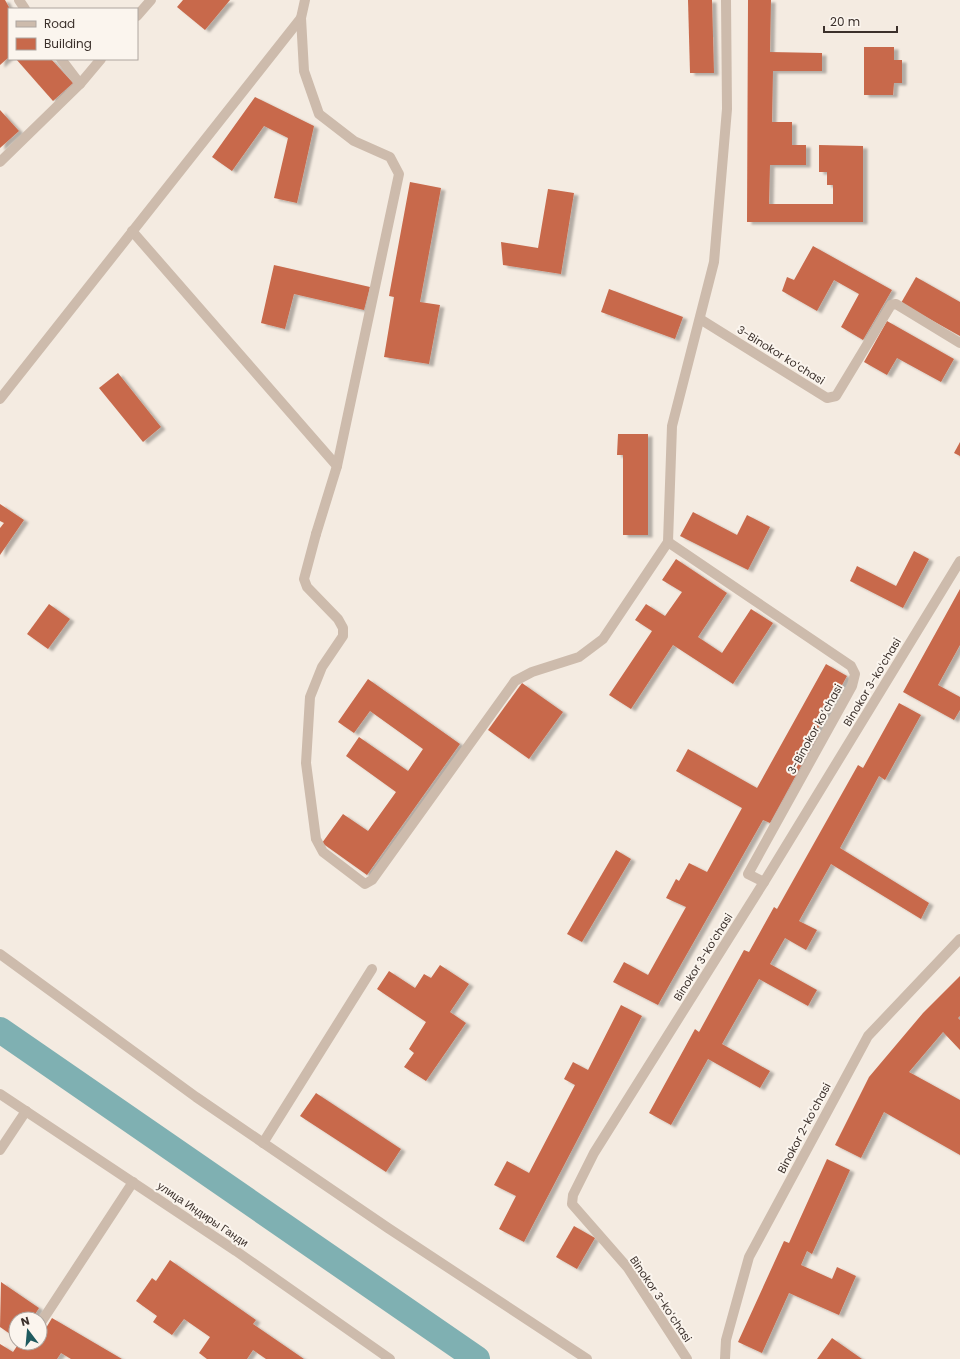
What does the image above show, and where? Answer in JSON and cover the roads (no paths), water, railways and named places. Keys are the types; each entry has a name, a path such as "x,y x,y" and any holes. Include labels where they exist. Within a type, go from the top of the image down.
{"street":[{"path":"138,15 151,0"},
{"path":"305,0 301,18 304,71 319,114 354,141 390,157 399,174 337,466 304,579 307,587 338,619 343,628 343,636 322,667 310,697 306,763 316,839 323,852 365,884 372,880 515,681 532,672 579,657 603,639 668,542 672,426 714,262 726,109 726,0"},
{"path":"0,399 301,18"},
{"path":"62,60 80,84"},
{"path":"0,162 80,84 100,60"},
{"path":"132,231 337,466"},
{"name":"3-Binokor koʻchasi","path":"700,319 827,398 836,396 891,305 896,304 960,343"},
{"name":"3-Binokor koʻchasi","path":"668,542 851,666 855,674 852,686 748,874 764,882"},
{"name":"Binokor 3-koʻchasi","path":"687,1359 628,1268 572,1204 573,1195 594,1153 764,882 960,561"},
{"name":"Binokor 2-koʻchasi","path":"725,1359 726,1340 749,1257 868,1036 960,939"},
{"path":"0,954 196,1097 587,1359"},
{"path":"263,1143 372,969"},
{"name":"улица Индиры Ганди","path":"0,1094 133,1182 390,1359"},
{"path":"0,1150 26,1111"},
{"path":"48,1312 133,1182"}],"waterway":[{"path":"0,1030 477,1359"}]}
